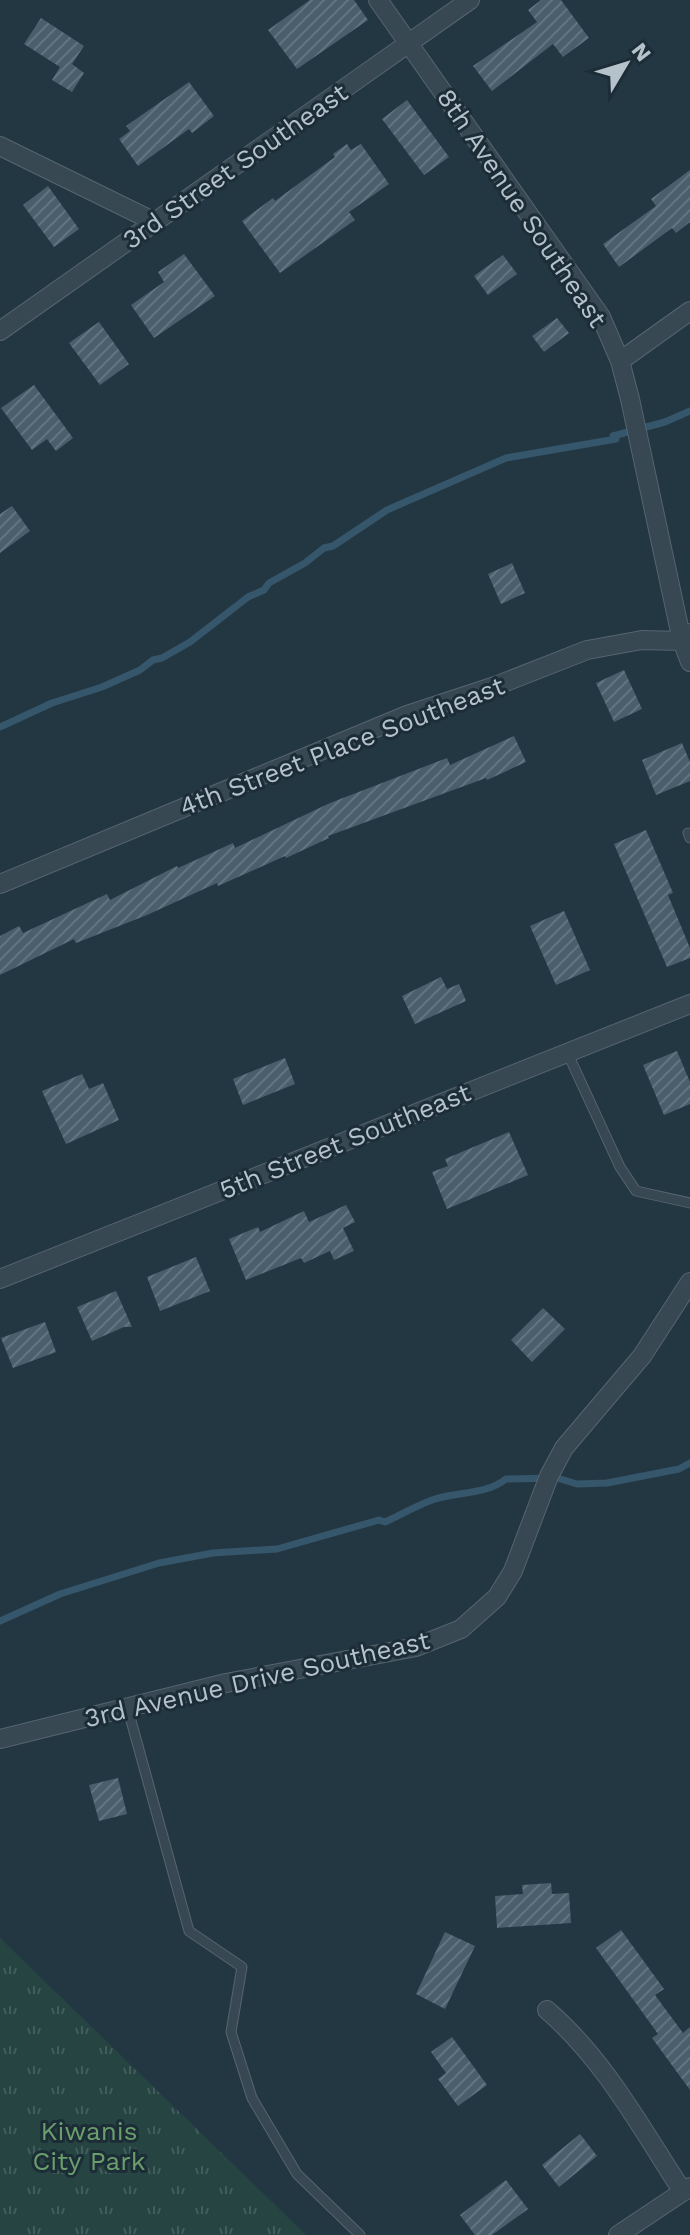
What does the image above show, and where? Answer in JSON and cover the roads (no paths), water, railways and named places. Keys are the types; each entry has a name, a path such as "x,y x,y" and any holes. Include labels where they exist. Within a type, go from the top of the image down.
{"street":[{"name":"8th Avenue Southeast","path":"378,0 601,317 620,361 690,662"},
{"name":"3rd Street Southeast","path":"0,331 470,0"},
{"path":"0,146 155,222"},
{"path":"620,361 690,311"},
{"name":"4th Street Place Southeast","path":"0,884 407,715 498,685 587,650 642,640 686,637"},
{"name":"5th Street Southeast","path":"0,1279 690,1004"},
{"name":"3rd Avenue Drive Southeast","path":"0,1739 226,1683 416,1647 461,1629 497,1597 522,1550 536,1505 564,1448 642,1356 690,1282"},
{"path":"547,2010 573,2033 598,2062 686,2189 618,2235"}],"lane":[{"path":"567,1052 620,1167 636,1191 690,1203"},
{"path":"127,1706 189,1931 242,1967 231,2032 252,2098 297,2174 360,2235"}],"waterway":[{"path":"0,727 52,703 102,687 162,658 190,642 248,597 264,590 269,583 387,510 506,458 616,439 613,436 665,422 690,411"},
{"path":"0,1621 60,1594 159,1563 213,1553 277,1549 379,1520 385,1522 432,1500 479,1491 506,1479 557,1478 577,1484 607,1483 679,1469 690,1463"}],"park label":[{"name":"Kiwanis City Park","path":"89,2146"}]}
